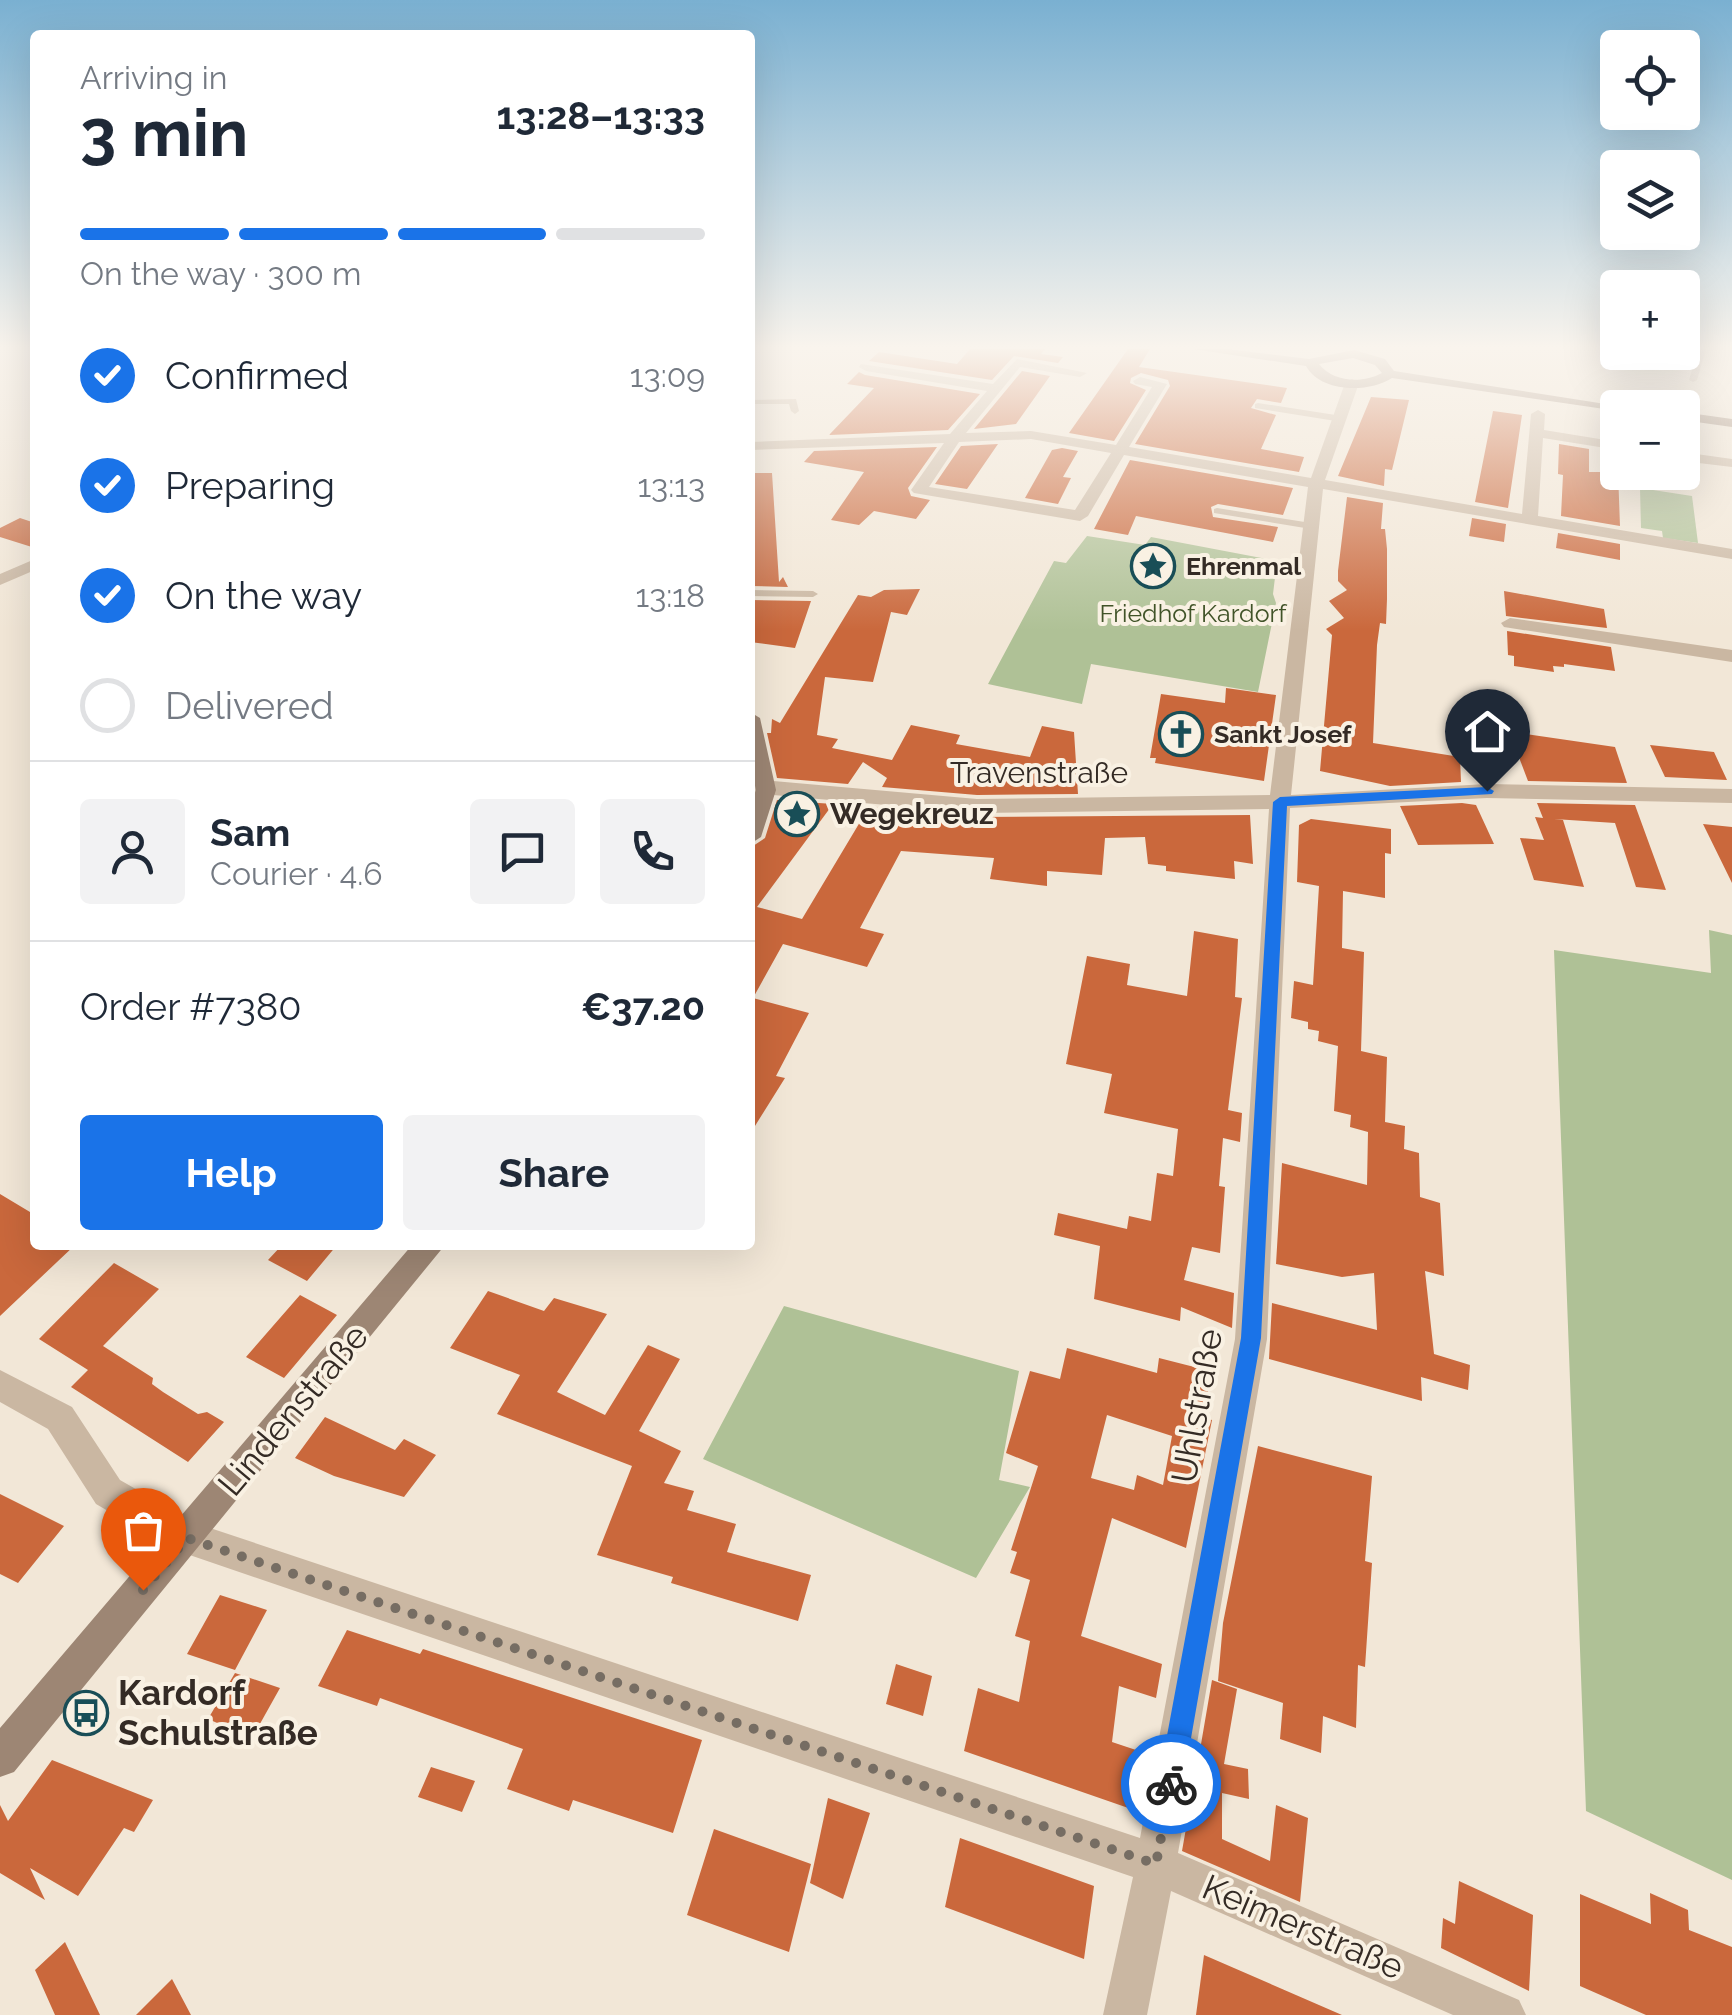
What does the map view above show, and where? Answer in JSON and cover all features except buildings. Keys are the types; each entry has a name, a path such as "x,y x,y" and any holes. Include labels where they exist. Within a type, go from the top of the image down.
{"main road":[{"path":"755,762 758,788"},
{"name":"Lindenstraße","path":"0,1758 426,1250"}],"street":[{"path":"755,446 818,443"},
{"path":"952,443 919,490 1080,516 1122,443"},
{"path":"1078,443 1732,554"},
{"name":"Uhlstraße","path":"1125,2015 1251,1338 1280,802 1316,484 1332,443"},
{"path":"1530,518 1535,443"},
{"path":"1700,459 1732,463"},
{"path":"0,556 30,565"},
{"path":"0,580 30,568"},
{"path":"1510,623 1732,656"},
{"name":"Travenstraße","path":"758,788 977,806 1280,802 1487,791 1732,796"},
{"name":"Keimerstraße","path":"0,1385 60,1418 108,1492 187,1538 1156,1864 1504,2015"}],"lane":[{"path":"1217,511 1310,526"},
{"path":"755,592 813,594"}],"green space":[{"path":"1640,490 1692,496 1698,543 1663,538 1662,531 1641,528"},
{"name":"Friedhof Kardorf","path":"1087,536 1145,545 1151,537 1277,561 1273,594 1276,603 1258,692 1091,664 1082,704 988,684 1054,561 1066,563"},
{"path":"1709,930 1732,935 1732,1880 1586,1811 1554,950 1711,973"},
{"path":"784,1306 1019,1371 999,1480 1030,1487 976,1578 703,1459"}],"way so far":[{"path":"143,1590 187,1538 1156,1864 1171,1784"}],"place":[{"name":"Ehrenmal","path":"1153,566"},
{"name":"Sankt Josef","path":"1181,734"},
{"name":"Wegekreuz","path":"797,814"},
{"name":"Kardorf Schulstraße","path":"86,1713"}],"route":[{"path":"1171,1784 1251,1338 1280,802 1487,791"}]}
